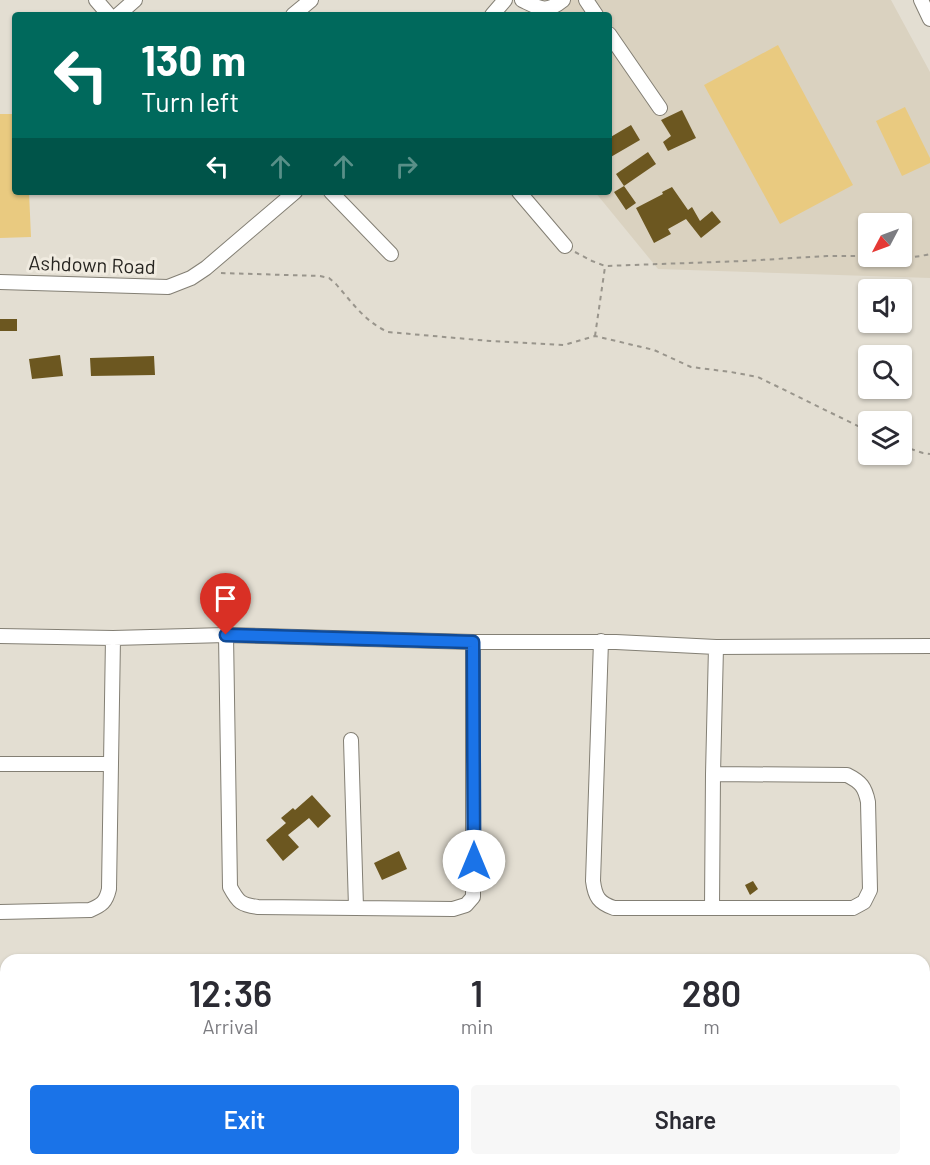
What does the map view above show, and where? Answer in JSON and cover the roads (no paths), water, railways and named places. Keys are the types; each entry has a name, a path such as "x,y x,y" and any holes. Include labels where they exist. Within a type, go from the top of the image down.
{"street":[{"path":"96,0 106,12"},
{"path":"121,12 135,0"},
{"path":"297,12 311,0"},
{"path":"495,12 505,0"},
{"path":"522,0 540,9 548,9 555,7 563,0"},
{"path":"921,0 930,19"},
{"path":"612,38 660,108"},
{"name":"Ashdown Road","path":"0,282 168,287 191,278 206,268 291,195"},
{"path":"334,195 391,254"},
{"path":"522,195 565,246"},
{"path":"226,635 230,887 237,899 245,906 258,907 453,909 465,905 473,897 473,642"},
{"path":"0,636 113,638 226,635 473,642 601,641 716,646 930,646"},
{"path":"0,912 90,910 99,906 107,897 109,889 113,638"},
{"path":"601,641 593,881 594,893 603,904 614,908 853,908 864,902 870,890 868,802 865,790 856,780 847,776 713,774"},
{"path":"712,907 716,646"},
{"path":"351,740 356,907"},
{"path":"0,764 110,764"}]}
